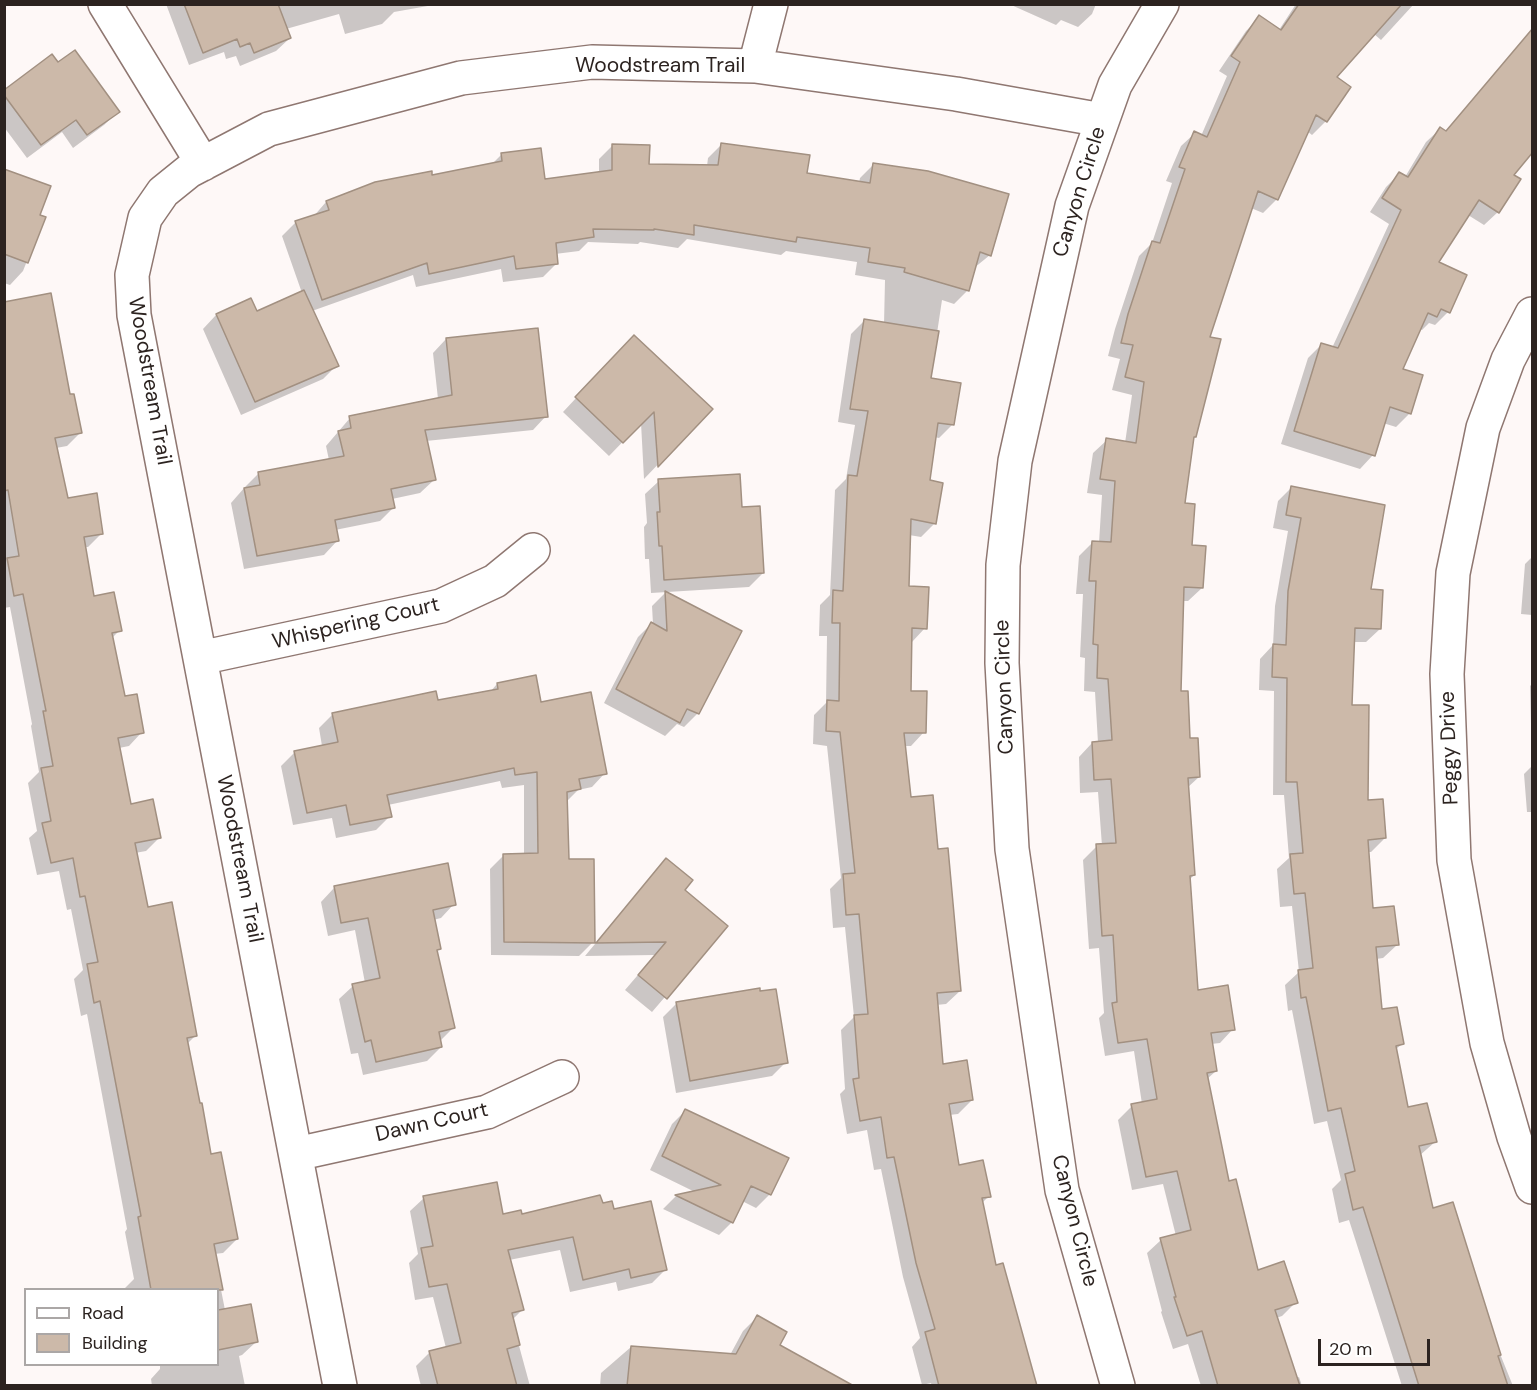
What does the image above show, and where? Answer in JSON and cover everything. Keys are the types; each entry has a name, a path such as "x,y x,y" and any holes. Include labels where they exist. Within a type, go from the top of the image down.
{"street":[{"path":"105,4 203,164"},
{"path":"755,66 771,4"},
{"name":"Canyon Circle","path":"1118,1386 1062,1190 1012,849 1002,663 1003,565 1015,461 1072,206 1115,85 1162,4"},
{"name":"Woodstream Trail","path":"340,1386 134,315 132,275 145,218 163,192 189,171 269,129 460,78 591,62 755,66 956,94 1102,120"},
{"name":"Peggy Drive","path":"1533,314 1508,360 1483,428 1453,573 1447,674 1454,860 1487,1043 1514,1137 1533,1187"},
{"name":"Whispering Court","path":"200,658 441,606 495,581 533,550"},
{"name":"Dawn Court","path":"296,1154 487,1112 562,1077"}],"building":[{"path":"184,4 278,4 291,38 254,53 250,43 240,47 237,39 203,53"},
{"path":"1299,4 1402,4 1337,77 1351,87 1327,122 1316,115 1278,200 1258,191 1210,337 1221,339 1196,437 1194,437 1185,503 1195,504 1192,545 1206,546 1203,588 1184,587 1181,691 1188,691 1190,738 1198,738 1200,777 1188,778 1195,875 1190,876 1198,990 1228,985 1235,1030 1211,1033 1217,1071 1207,1073 1229,1181 1236,1179 1258,1270 1284,1261 1298,1303 1275,1310 1300,1386 1218,1386 1202,1331 1187,1336 1174,1297 1176,1297 1160,1238 1191,1230 1177,1171 1146,1177 1131,1104 1157,1099 1147,1039 1118,1043 1112,1003 1117,1002 1113,935 1102,936 1096,844 1116,843 1111,779 1094,780 1092,742 1112,740 1108,679 1097,678 1098,645 1093,644 1096,581 1089,581 1092,541 1111,542 1115,481 1100,479 1106,438 1136,443 1144,382 1125,377 1133,345 1121,343 1152,241 1160,243 1185,169 1179,167 1194,131 1207,137 1240,62 1231,56 1259,15 1281,30"},
{"path":"1533,28 1533,152 1514,175 1521,179 1499,213 1479,200 1439,262 1467,275 1450,313 1441,309 1437,317 1428,313 1403,369 1423,375 1411,414 1390,407 1375,456 1294,431 1321,343 1338,348 1401,210 1382,198 1399,172 1408,177 1440,127 1446,131"},
{"path":"75,50 120,112 87,135 76,120 41,145 4,95 4,90 52,54 58,62"},
{"path":"721,143 810,155 807,173 870,183 873,163 928,171 1009,194 991,256 980,252 969,291 904,272 905,268 868,262 870,248 797,237 796,242 694,225 694,235 654,229 593,229 594,237 556,243 558,264 516,269 514,256 429,274 427,263 322,300 295,221 329,210 326,201 375,182 432,171 432,175 502,161 501,153 541,148 545,179 612,170 612,144 650,145 649,164 718,165"},
{"path":"4,169 51,186 40,215 46,217 28,263 4,254"},
{"path":"304,290 339,366 255,402 216,314 251,298 257,311"},
{"path":"51,293 70,394 74,394 82,433 55,438 68,498 97,493 103,534 84,537 94,596 114,592 122,631 112,633 125,696 137,694 144,733 118,738 131,804 153,799 161,838 135,843 148,907 172,902 197,1036 187,1038 211,1154 221,1152 238,1239 214,1244 223,1290 219,1288 151,1288 138,1217 141,1216 100,1001 94,1003 87,964 98,962 85,896 80,897 73,858 51,863 42,823 51,821 41,768 53,766 43,711 46,711 23,594 14,596 7,558 19,556 8,490 4,491 4,302"},
{"path":"864,319 939,331 931,378 961,383 954,425 938,423 930,480 943,483 936,524 911,519 909,586 929,587 927,629 912,628 911,691 927,691 926,733 904,733 911,797 933,795 938,849 948,848 961,991 937,993 943,1064 967,1060 973,1100 949,1104 959,1165 983,1160 991,1197 982,1198 996,1265 1003,1263 1037,1386 939,1386 925,1332 935,1329 916,1263 894,1157 887,1158 881,1117 860,1121 853,1079 859,1078 854,1015 868,1014 859,914 846,915 843,874 855,873 840,732 826,731 827,700 839,701 840,623 832,623 833,590 843,591 848,475 857,476 868,411 850,409"},
{"path":"538,328 548,417 425,430 436,480 391,489 395,508 335,520 339,541 257,556 244,488 260,485 258,472 344,456 338,431 351,428 349,416 452,395 446,338"},
{"path":"634,335 713,409 658,467 654,412 623,443 575,397"},
{"path":"740,474 742,507 760,506 764,573 664,580 662,546 659,546 658,479"},
{"path":"1291,486 1385,505 1371,589 1383,590 1381,629 1355,628 1352,705 1369,705 1368,800 1383,799 1386,838 1368,840 1373,908 1394,906 1399,945 1376,947 1382,1009 1397,1007 1404,1044 1396,1046 1408,1107 1427,1103 1437,1142 1419,1146 1433,1208 1453,1202 1501,1355 1498,1356 1508,1386 1419,1386 1363,1207 1353,1210 1345,1174 1355,1171 1341,1108 1328,1111 1306,997 1301,998 1298,970 1313,968 1305,893 1294,894 1290,854 1303,853 1297,782 1286,782 1287,678 1272,677 1273,644 1286,645 1288,591 1301,518 1286,515"},
{"path":"665,591 742,631 699,714 687,709 680,723 616,689 651,622 667,631"},
{"path":"536,675 541,702 591,692 607,774 579,779 581,789 567,792 569,859 594,859 595,943 504,942 503,854 538,853 537,772 515,775 514,768 387,795 392,817 350,825 346,805 307,813 294,751 338,742 332,713 436,691 438,700 498,689 497,683"},
{"path":"666,858 693,880 685,890 728,926 667,999 638,975 666,942 596,943"},
{"path":"448,863 456,905 433,910 441,949 437,950 455,1028 439,1032 442,1047 376,1062 371,1040 365,1042 352,984 380,978 368,918 341,923 334,886"},
{"path":"760,988 760,991 776,989 788,1063 690,1081 676,1002"},
{"path":"685,1109 789,1158 771,1195 751,1186 733,1223 675,1195 721,1185 662,1156"},
{"path":"497,1182 503,1214 521,1210 522,1214 600,1195 603,1203 612,1201 614,1209 651,1201 667,1270 631,1278 629,1269 583,1280 573,1237 508,1250 524,1310 512,1313 520,1345 507,1349 517,1386 438,1386 429,1351 461,1343 447,1284 429,1287 421,1248 433,1246 423,1196"},
{"path":"251,1304 258,1342 219,1350 219,1310"},
{"path":"757,1315 787,1332 780,1345 854,1386 627,1386 631,1346 736,1354"}]}
